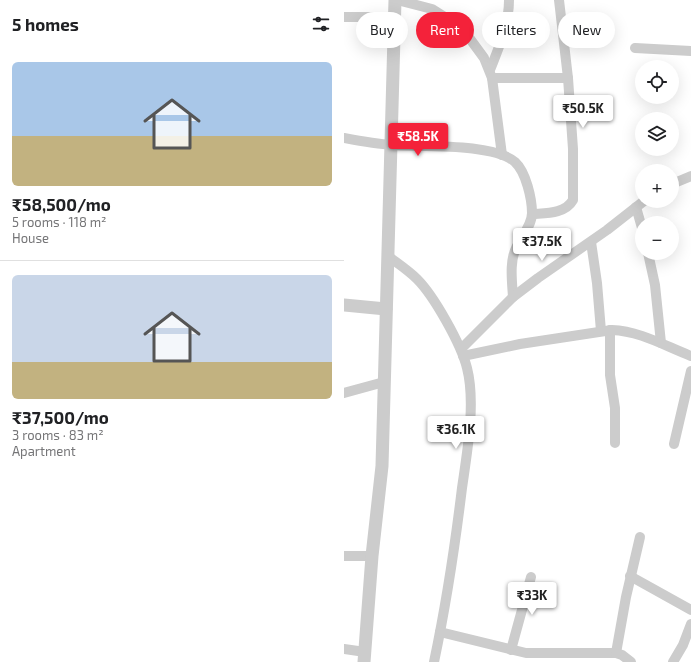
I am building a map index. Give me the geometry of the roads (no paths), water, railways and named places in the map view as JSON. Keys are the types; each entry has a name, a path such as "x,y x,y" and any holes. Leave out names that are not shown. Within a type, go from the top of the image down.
{"street":[{"path":"394,12 396,0 432,9 465,32 484,58 491,74 502,154"},
{"path":"491,74 505,30 509,11 509,0"},
{"path":"533,214 562,210 570,205 573,200 573,149 568,78 559,0"},
{"path":"344,17 356,17"},
{"path":"344,648 364,657 372,556 382,466 393,48"},
{"path":"635,48 691,51"},
{"path":"491,74 568,78"},
{"path":"344,138 391,145 481,150 502,154 515,162 522,171 526,182 533,214 525,233 516,246 513,259 513,297"},
{"path":"679,181 691,176"},
{"path":"462,353 513,297 635,208"},
{"path":"590,242 605,331 615,408 615,443"},
{"path":"388,256 417,278 438,308 462,353 470,386 469,433 459,513 434,662"},
{"path":"650,260 655,285 661,343"},
{"path":"344,305 386,309"},
{"path":"462,353 605,331 628,332 652,339 691,356"},
{"path":"674,444 691,371"},
{"path":"344,393 384,382"},
{"path":"616,653 630,576 640,537"},
{"path":"344,556 372,556"},
{"path":"630,576 691,610"},
{"path":"512,650 531,577"},
{"path":"674,662 683,645 691,624"},
{"path":"440,632 512,650 525,658 616,653 622,655 631,662"}]}
